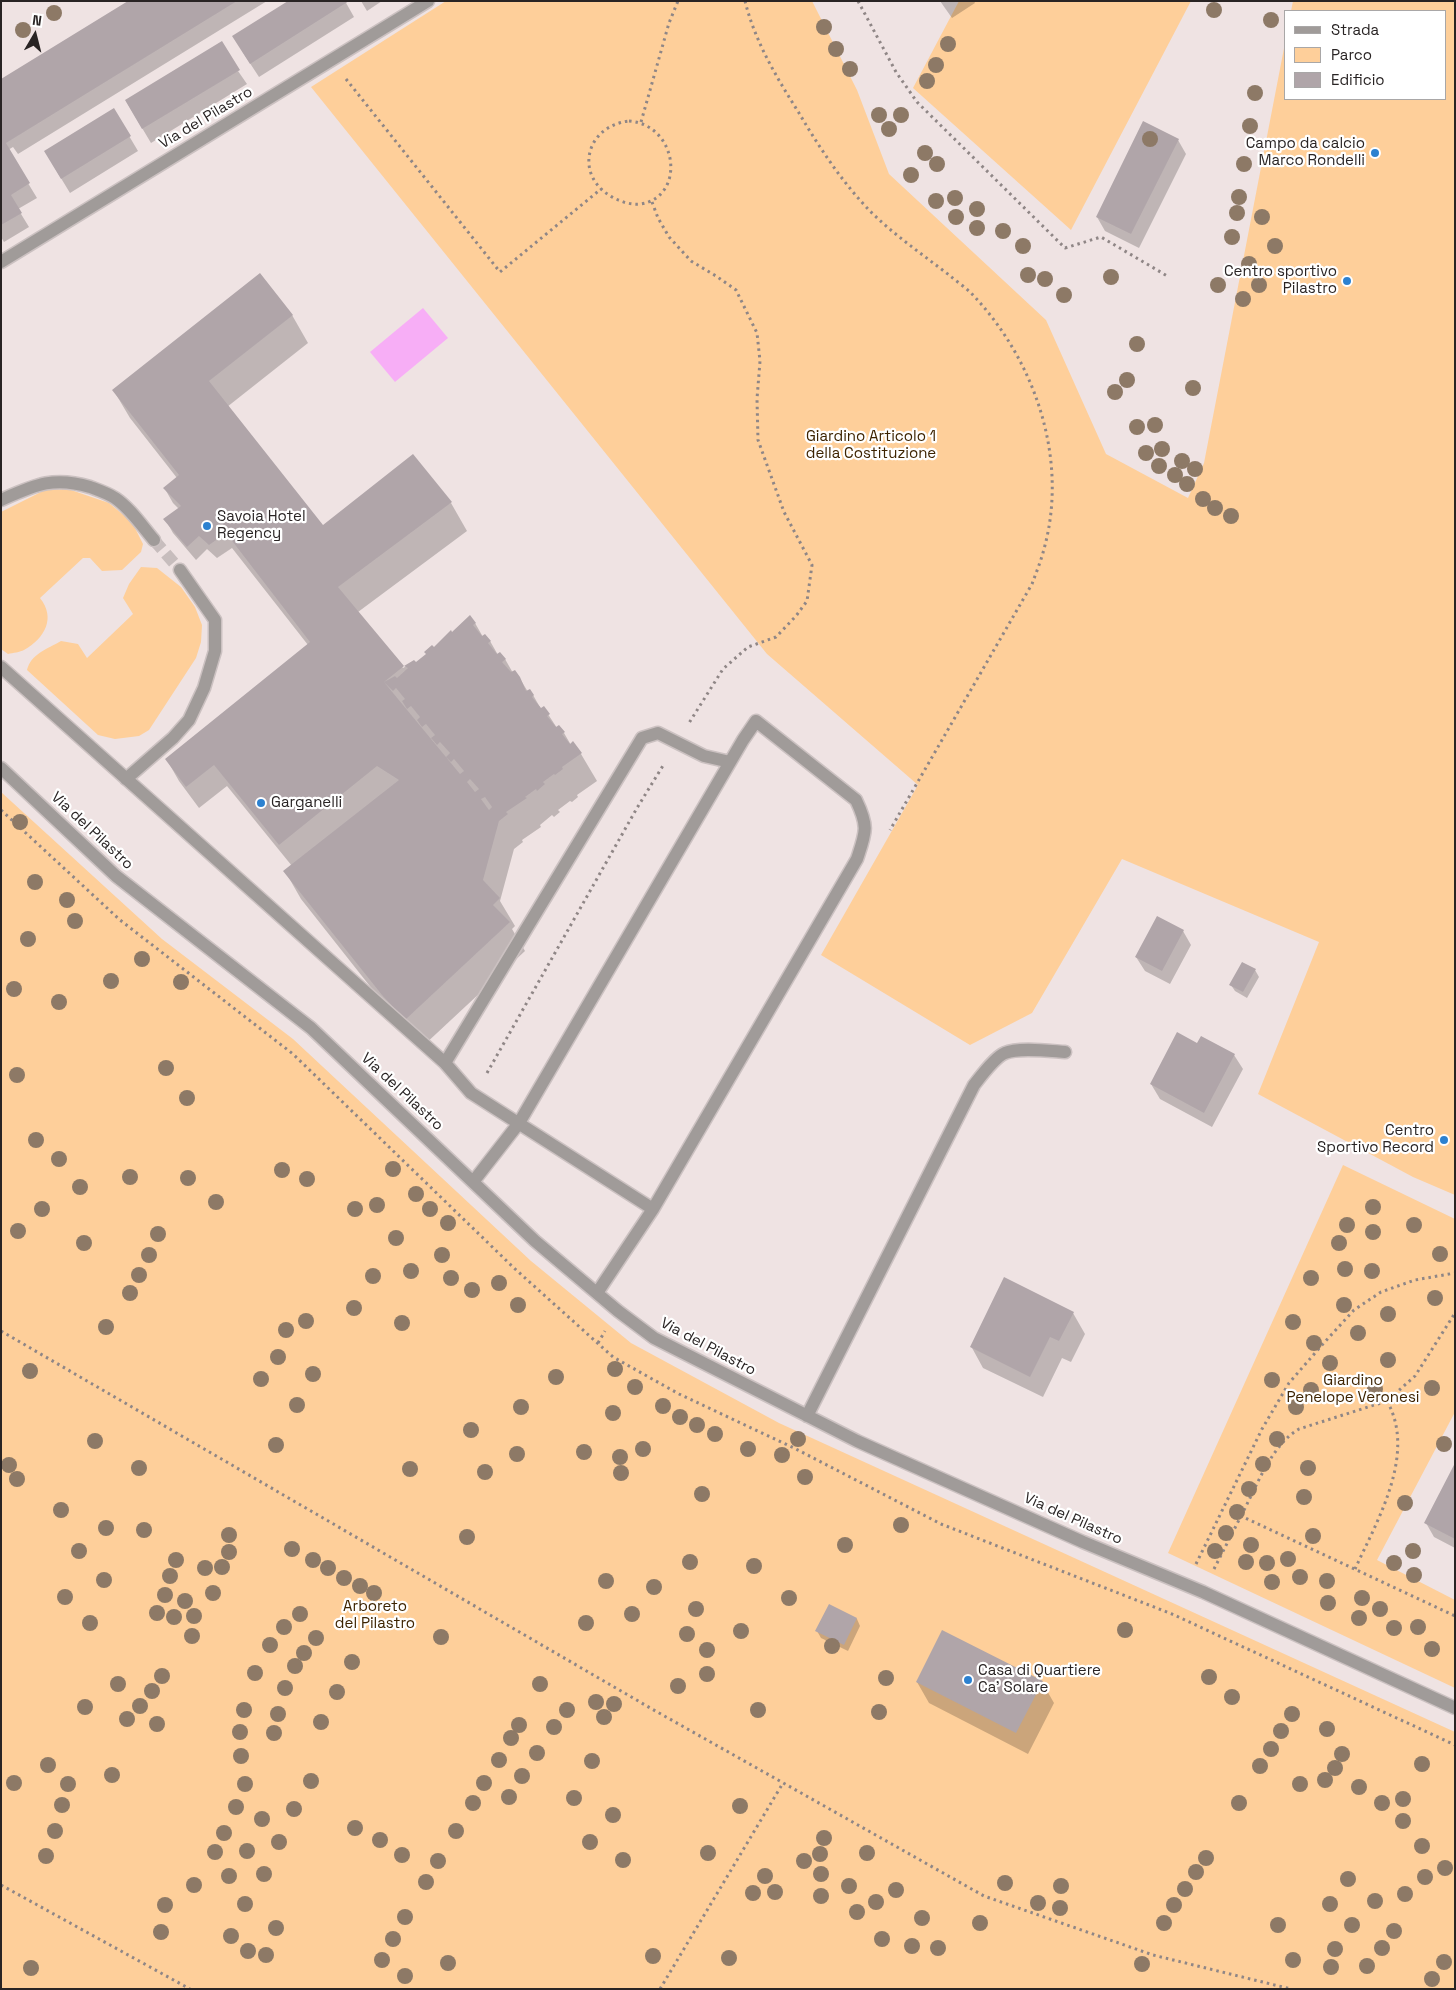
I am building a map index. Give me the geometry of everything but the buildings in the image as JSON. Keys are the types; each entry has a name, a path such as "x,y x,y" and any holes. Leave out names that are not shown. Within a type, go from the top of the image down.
{"street":[{"name":"Via del Pilastro","path":"1,262 428,1"},
{"path":"1,500 30,487 51,482 72,482 115,498 133,515 154,540"},
{"path":"126,779 173,738 189,720 204,688 215,651 215,620 180,570"},
{"path":"1,667 445,1063 471,1093 653,1209"},
{"path":"473,1182 518,1123 730,762 756,722 856,800 862,813 866,830 857,859 653,1209 597,1293"},
{"path":"445,1063 642,738 658,733 704,756 730,762"},
{"name":"Via del Pilastro","path":"1,768 116,876 311,1028 535,1241 618,1311 654,1338 866,1445 1083,1542 1203,1592 1455,1708"},
{"path":"807,1416 974,1084 1004,1053 1031,1050 1065,1052"}],"path":[{"path":"641,122 669,23 678,1"},
{"path":"744,1 761,47 782,86 842,179 870,211 971,293 1000,327 1022,363 1047,435 1052,464 1051,506 1045,548 1032,584 886,838"},
{"path":"858,1 896,72 917,102 1065,248 1101,237 1169,277"},
{"path":"331,61 500,272 601,189"},
{"path":"620,122 641,122 652,127 659,134 667,145 671,158 668,184 662,193 652,202 637,204 621,201 605,193 592,177 589,165 593,144 598,135 620,122"},
{"path":"485,1077 637,808 723,668 748,647 776,637 807,601 812,565 784,512 758,440 757,399 760,361 757,333 736,290 691,261 669,237 658,218 652,202"},
{"path":"1172,1614 1262,1429 1289,1383 1354,1310 1381,1292 1415,1280 1455,1273"},
{"path":"598,1343 618,1311"},
{"path":"1189,1622 1274,1452 1288,1436 1299,1430 1387,1401 1415,1376 1455,1313"},
{"path":"1,1331 635,1699 984,1896 1153,1956 1291,1989"},
{"path":"1355,1569 1386,1504 1394,1474 1397,1428 1392,1410 1387,1401"},
{"path":"1241,1516 1455,1616"},
{"path":"660,1989 783,1782"},
{"path":"1,1885 190,1989"}],"green space":[{"name":"Giardino Articolo 1 della Costituzione","path":"446,1 812,1 857,90 889,174 1046,320 1106,454 1188,498 1204,463 1284,48 1284,100 1446,100 1446,10 1291,10 1293,1 1455,1 1455,1195 1413,1177 1258,1094 1319,942 1122,859 1032,1013 970,1045 821,955 918,785 767,654 311,87"},
{"path":"959,1 1191,1 1071,230 913,88"},
{"path":"68,489 109,503 132,522 143,544 141,552 122,570 102,571 90,558 83,558 40,598 45,605 48,620 43,634 24,650 8,654 1,649 1,512 45,490"},
{"path":"141,567 157,568 181,587 195,607 202,625 201,642 196,658 149,730 139,736 115,739 98,735 27,670 29,664 36,656 61,641 78,644 87,658 133,614 123,598 129,584"},
{"name":"Arboreto del Pilastro","path":"1,792 162,939 293,1039 531,1261 631,1343 779,1423 1455,1732 1455,1989 1,1989"},
{"name":"Giardino Penelope Veronesi","path":"1343,1165 1455,1219 1455,1412 1377,1560 1455,1600 1455,1688 1168,1553"}],"shaded area":[{"path":"423,308 448,338 395,382 370,352"}],"tunnel":[{"path":"154,540 180,570"}],"place":[{"name":"Campo da calcio Marco Rondelli","path":"1375,153"},
{"name":"Centro sportivo Pilastro","path":"1347,281"},
{"name":"Savoia Hotel Regency","path":"207,526"},
{"name":"Garganelli","path":"261,803"},
{"name":"Centro Sportivo Record","path":"1444,1140"},
{"name":"Casa di Quartiere Ca' Solare","path":"968,1680"}]}
